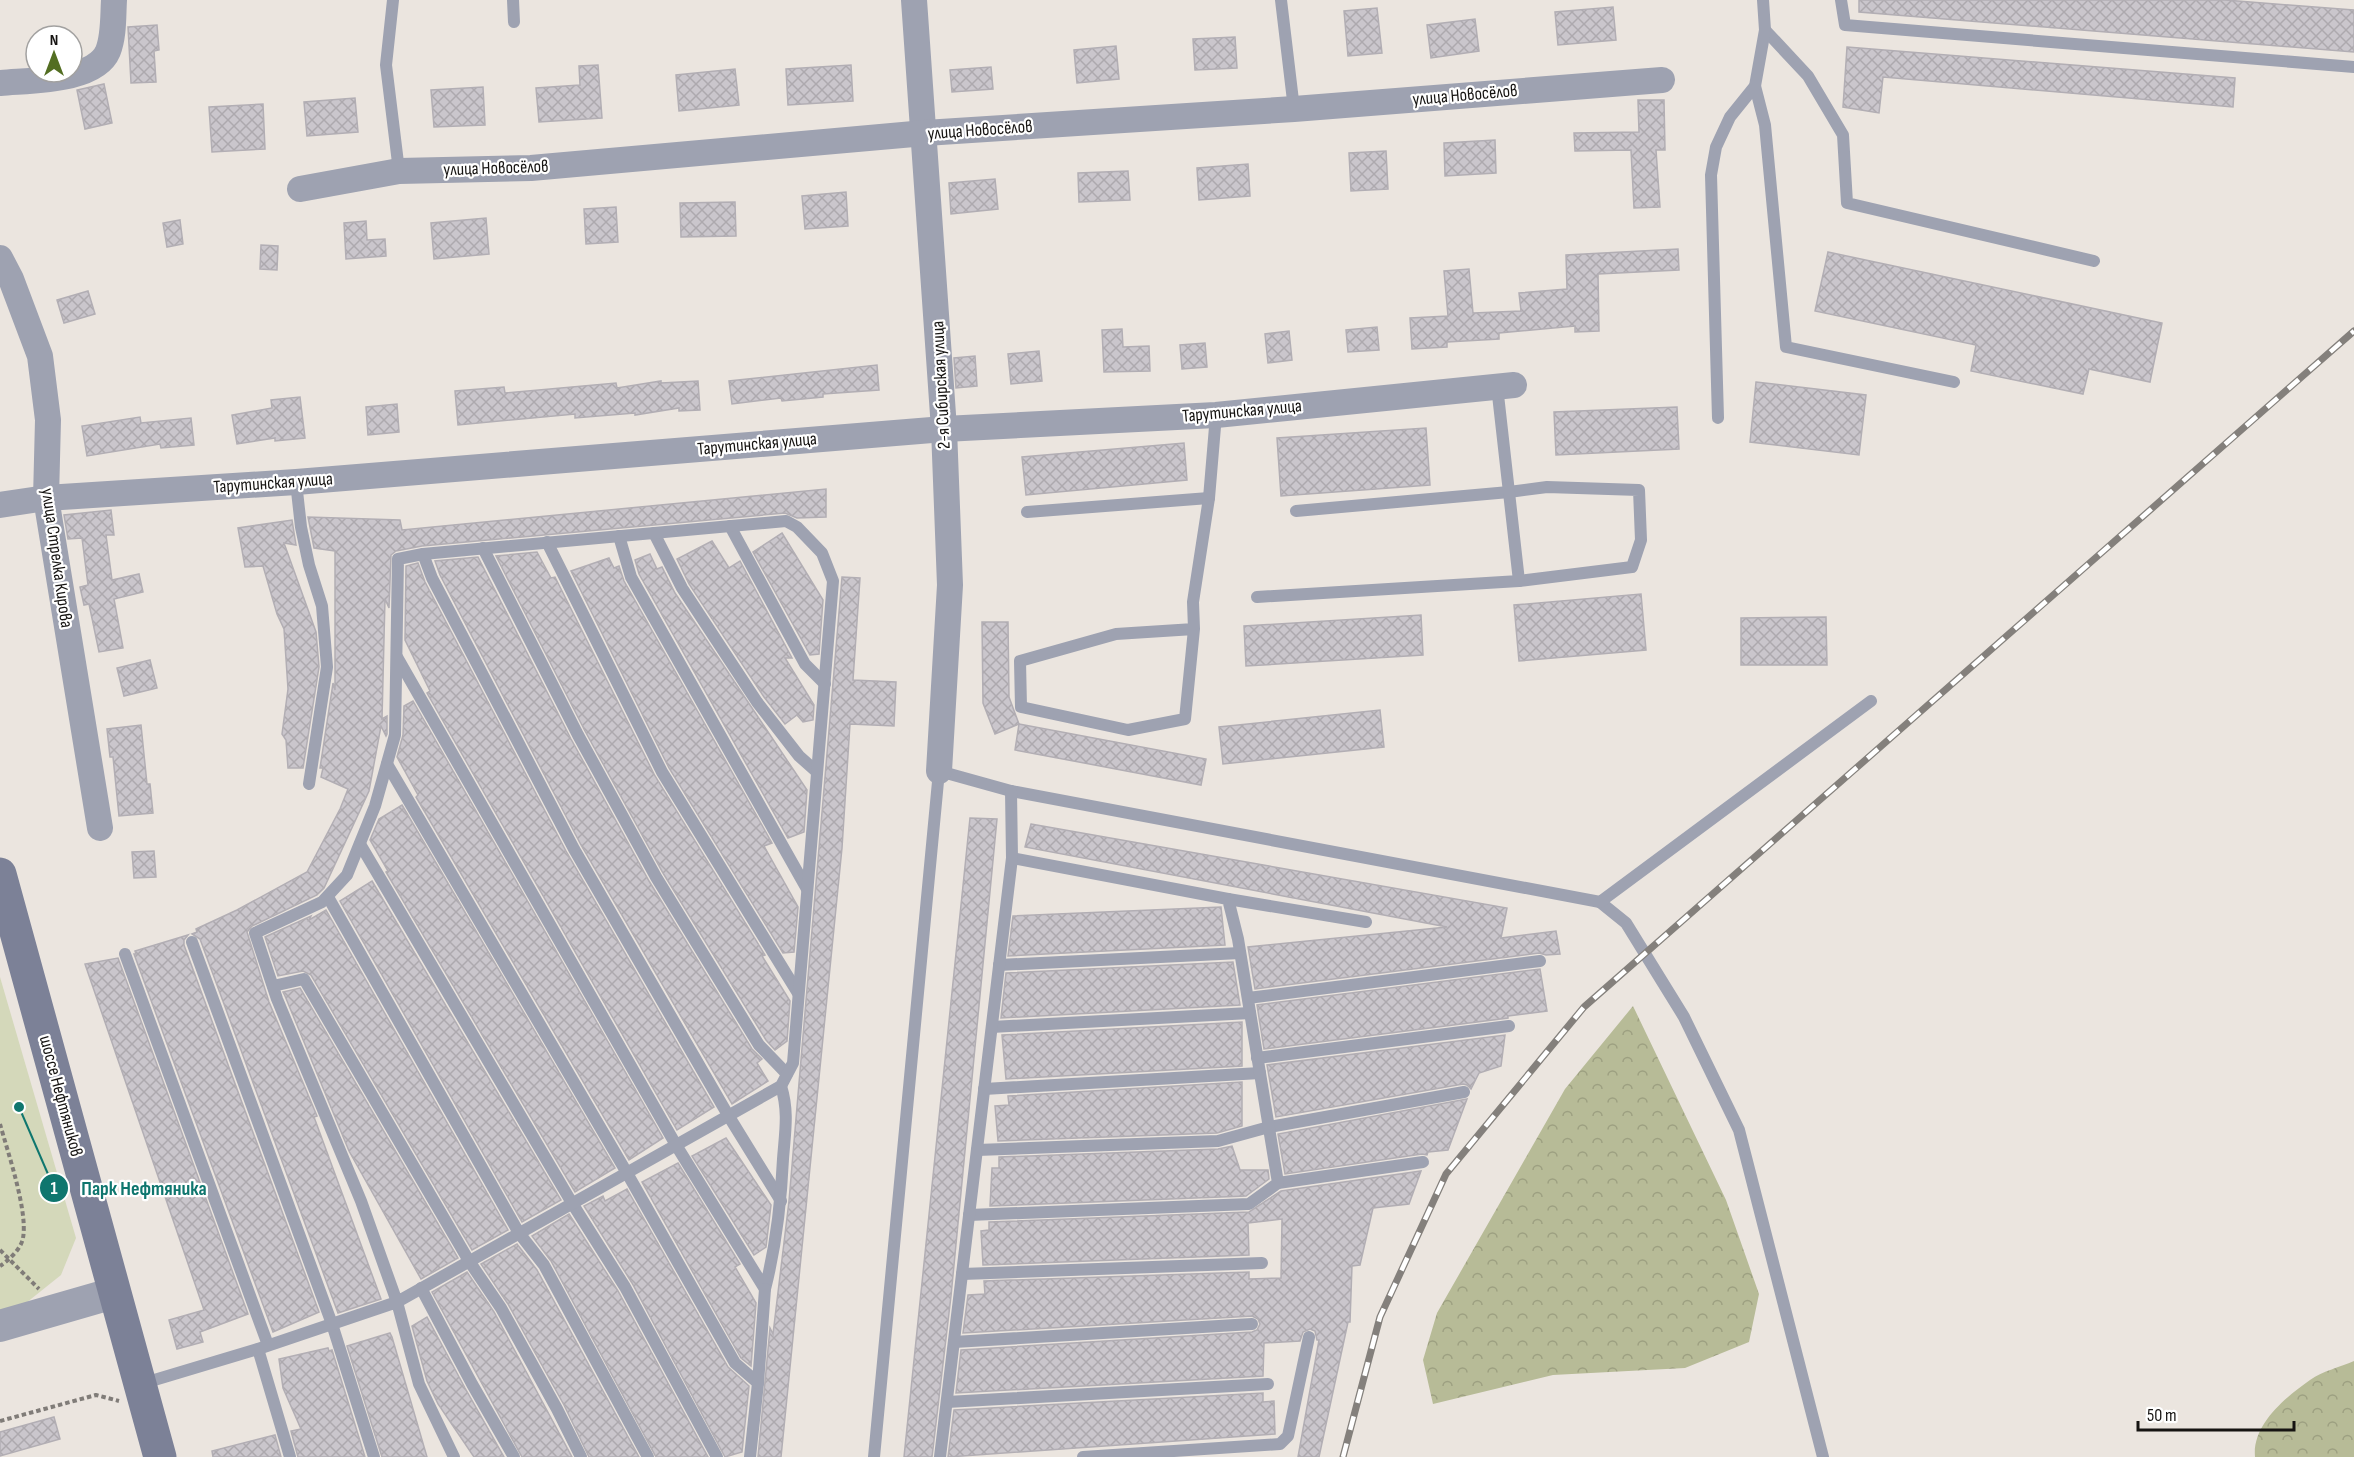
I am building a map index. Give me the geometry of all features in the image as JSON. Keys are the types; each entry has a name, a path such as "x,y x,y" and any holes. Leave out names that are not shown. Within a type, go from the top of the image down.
{"main road":[{"name":"шоссе Нефтяников","path":"0,874 160,1457"}],"street":[{"path":"0,83 71,76 88,70 102,61 109,49 114,0"},
{"name":"2-я Сибирская улица","path":"914,0 944,429 950,585 939,771"},
{"name":"улица Новосёлов","path":"300,189 399,171 531,168 925,133 1294,109 1662,80"},
{"name":"улица Стрелка Кирова","path":"0,258 11,279 40,356 48,420 46,498 100,828"},
{"name":"Тарутинская улица","path":"0,505 46,498 296,482 944,429 1216,415 1506,386"},
{"path":"0,1326 114,1293"}],"lane":[{"path":"393,0 386,65 399,171"},
{"path":"513,0 514,22"},
{"path":"1281,0 1294,109"},
{"path":"1763,0 1765,30 1755,86 1765,125 1786,347 1954,382"},
{"path":"1841,0 1845,26 2354,67"},
{"path":"1765,30 1808,76 1843,135 1847,202 2094,261"},
{"path":"1718,418 1711,175 1716,147 1730,117 1755,86"},
{"path":"1506,386 1509,492 1518,581"},
{"path":"1194,629 1116,634 1020,661 1022,707 1128,730 1185,719 1194,629 1193,602 1209,498 1216,415"},
{"path":"296,482 301,527 309,565 322,606 327,667 309,784"},
{"path":"1257,597 1518,581 1632,567 1641,540 1640,490 1547,487 1296,511"},
{"path":"1027,512 1209,498"},
{"path":"143,1396 263,1347 397,1302 781,1086 792,1063 833,580 822,553 797,526 786,521 401,557 397,562 395,735 375,806 347,876 328,897 322,902 255,933 273,986 361,1201 397,1302 419,1384 454,1457"},
{"path":"730,526 805,663 825,684"},
{"path":"654,533 682,588 757,702 799,756 817,772"},
{"path":"619,536 631,577 807,889"},
{"path":"547,542 662,772 798,993"},
{"path":"483,548 578,735 656,877 759,1045 787,1074"},
{"path":"423,554 432,578 574,849 728,1115 781,1201"},
{"path":"396,656 676,1144 765,1289"},
{"path":"1600,902 1870,701"},
{"path":"387,765 627,1173 735,1363 758,1383"},
{"path":"874,1457 939,771 1011,791 1600,902 1626,923 1679,1008 1739,1130 1823,1457"},
{"path":"940,1457 1012,858 1011,791"},
{"path":"360,844 572,1203 625,1287 717,1457"},
{"path":"1012,858 1228,899 1366,922"},
{"path":"328,897 519,1233 544,1264 648,1457"},
{"path":"1228,899 1248,998 1278,1183"},
{"path":"192,942 332,1324 374,1457"},
{"path":"999,965 1240,953"},
{"path":"125,954 263,1347 290,1457"},
{"path":"1248,998 1540,961"},
{"path":"273,986 304,979 469,1261 501,1308 581,1457"},
{"path":"992,1027 1250,1013"},
{"path":"1257,1058 1509,1026"},
{"path":"984,1089 1260,1073"},
{"path":"750,1457 765,1289 774,1254 781,1201 787,1105 781,1086"},
{"path":"977,1150 1218,1142 1269,1127 1464,1092"},
{"path":"969,1215 1249,1204 1278,1183 1423,1162"},
{"path":"962,1274 1262,1263"},
{"path":"421,1288 514,1457"},
{"path":"954,1342 1252,1324"},
{"path":"1083,1457 1280,1444 1288,1436 1309,1337"},
{"path":"947,1402 1268,1384"}],"path":[{"path":"0,1125 23,1215 23,1240 10,1259 0,1266"},
{"path":"0,1250 43,1294"},
{"path":"0,1420 96,1395 143,1396"}],"green space":[{"path":"0,977 76,1238 61,1275 26,1303 0,1310"},
{"path":"1633,1006 1726,1200 1759,1294 1749,1342 1685,1368 1553,1375 1433,1404 1423,1360 1437,1313 1565,1089"},
{"path":"2354,1361 2354,1457 2255,1457 2259,1433 2272,1412 2281,1403 2315,1377"}],"building":[{"path":"1859,0 2225,0 2354,10 2354,52 1859,12"},
{"path":"1613,7 1616,40 1558,45 1555,12"},
{"path":"1377,8 1382,53 1348,56 1344,11"},
{"path":"1475,19 1479,51 1431,58 1427,25"},
{"path":"157,25 159,50 154,51 156,82 131,83 128,27"},
{"path":"1235,37 1237,68 1195,70 1193,39"},
{"path":"1116,46 1119,79 1077,83 1074,50"},
{"path":"1847,47 2235,78 2233,107 1883,77 1879,113 1843,107"},
{"path":"598,65 602,118 539,122 536,88 580,85 579,66"},
{"path":"851,65 853,101 788,105 786,69"},
{"path":"991,67 993,89 952,92 950,70"},
{"path":"735,69 739,105 679,111 676,75"},
{"path":"104,84 112,123 85,129 77,90"},
{"path":"483,87 485,125 434,127 431,90"},
{"path":"355,98 358,132 307,136 304,102"},
{"path":"1638,100 1664,100 1665,150 1656,150 1660,207 1634,208 1631,150 1575,151 1574,133 1639,132"},
{"path":"263,104 265,149 212,152 209,107"},
{"path":"1495,140 1496,173 1445,176 1444,143"},
{"path":"1386,151 1388,189 1351,191 1349,153"},
{"path":"1248,164 1250,196 1199,200 1197,168"},
{"path":"1128,171 1130,200 1079,202 1078,173"},
{"path":"995,179 998,209 951,214 949,183"},
{"path":"846,192 848,226 805,229 802,196"},
{"path":"735,202 736,236 681,237 680,203"},
{"path":"616,207 618,242 586,244 584,209"},
{"path":"486,218 489,254 434,259 431,223"},
{"path":"180,220 183,244 167,247 163,223"},
{"path":"366,221 367,240 385,239 386,256 346,259 344,223"},
{"path":"261,245 278,246 277,270 260,269"},
{"path":"1678,249 1679,270 1598,274 1599,331 1575,332 1575,326 1499,333 1499,339 1447,342 1447,347 1412,349 1410,318 1448,316 1444,271 1469,269 1473,313 1521,311 1519,293 1567,289 1566,255"},
{"path":"1828,252 2162,323 2150,382 2089,369 2083,394 1971,371 1976,345 1815,311"},
{"path":"88,291 95,314 64,323 57,300"},
{"path":"1377,327 1379,350 1348,352 1346,330"},
{"path":"1122,329 1123,347 1149,346 1150,371 1104,372 1102,330"},
{"path":"1289,331 1292,360 1268,363 1265,334"},
{"path":"1205,343 1207,367 1182,369 1180,345"},
{"path":"1039,351 1042,381 1011,384 1008,354"},
{"path":"975,356 977,386 956,388 954,358"},
{"path":"877,365 879,390 732,404 729,381"},
{"path":"661,381 661,383 698,381 700,410 679,411 679,408 635,415 635,413 575,418 575,414 458,425 455,391 504,387 505,393 616,383 617,388"},
{"path":"1756,382 1866,395 1859,455 1750,442"},
{"path":"300,397 305,438 275,441 275,438 237,444 232,415 272,408 271,400"},
{"path":"397,404 399,432 368,435 366,407"},
{"path":"1677,407 1679,449 1556,455 1554,412"},
{"path":"140,417 141,423 191,418 194,445 161,448 160,444 87,456 82,426"},
{"path":"1426,428 1430,485 1281,496 1277,438"},
{"path":"1184,443 1187,480 1026,495 1022,457"},
{"path":"826,489 826,517 797,518 785,513 422,546 396,551 391,555 389,608 385,599 382,719 387,716 387,734 386,736 381,726 369,791 324,888 317,895 252,926 247,932 269,1002 317,1116 314,1117 381,1299 338,1313 200,939 192,934 197,932 196,929 237,910 307,872 348,789 321,777 323,768 320,768 333,683 335,690 335,551 314,548 308,517 400,520 402,530"},
{"path":"111,510 114,535 106,535 112,580 139,574 143,592 114,599 123,648 99,652 89,604 84,605 80,587 88,585 82,538 68,539 64,515"},
{"path":"292,520 296,545 284,543 316,632 319,667 303,768 288,768 286,740 282,734 288,689 284,629 277,614 263,566 245,567 238,528"},
{"path":"782,533 823,600 819,654 810,655 753,552"},
{"path":"712,541 729,568 740,561 792,658 785,658 814,705 813,720 803,722 797,715 785,724 764,697 689,584 677,559"},
{"path":"537,552 551,578 555,577 655,776 765,955 762,956 790,1001 787,1041 775,1050 766,1040 663,873 585,731 496,556"},
{"path":"650,554 657,569 662,567 675,593 807,790 804,832 788,838 639,574 635,560"},
{"path":"478,557 571,739 649,881 752,1049 762,1059 757,1063 768,1081 732,1104 581,845 440,575 435,561"},
{"path":"609,558 614,568 619,566 624,581 772,843 764,846 798,907 794,952 783,953 669,768 571,571"},
{"path":"418,563 425,582 567,853 714,1107 677,1130 427,693 430,691 405,640 406,566"},
{"path":"842,577 860,578 853,680 896,682 894,726 850,724 842,848 781,1457 758,1457 770,1328 773,1334 789,1201"},
{"path":"1641,594 1646,650 1519,661 1514,605"},
{"path":"1421,615 1423,655 1246,666 1244,626"},
{"path":"1826,617 1827,665 1741,665 1741,618"},
{"path":"982,622 1008,622 1009,697 1019,724 995,734 983,703"},
{"path":"150,660 157,688 124,696 117,668"},
{"path":"413,701 663,1138 629,1160 416,797 418,795 397,757 403,735 404,706"},
{"path":"1380,710 1384,747 1223,764 1219,727"},
{"path":"1019,724 1206,759 1201,785 1015,750"},
{"path":"141,725 147,784 150,784 153,813 119,816 113,757 110,757 107,729"},
{"path":"402,805 615,1168 575,1192 386,872 388,871 370,840 379,819"},
{"path":"970,818 997,819 951,1296 932,1457 904,1457"},
{"path":"1031,824 1507,908 1501,938 1556,931 1560,954 1539,953 1255,989 1248,947 1447,927 1025,847"},
{"path":"154,851 156,877 134,878 132,852"},
{"path":"372,881 561,1200 522,1222 340,901"},
{"path":"1221,907 1225,945 1008,956 1013,916"},
{"path":"326,910 508,1230 472,1250 311,975 303,971 278,976 265,937 311,916 309,920"},
{"path":"188,935 184,940 184,945 319,1312 273,1332 134,954 136,954 135,951"},
{"path":"118,958 248,1314 200,1332 203,1342 177,1349 169,1320 204,1310 85,964"},
{"path":"1233,962 1240,1005 1001,1018 1006,973"},
{"path":"1540,969 1547,1011 1264,1049 1257,1005"},
{"path":"300,988 458,1258 421,1279 349,1151 283,992"},
{"path":"1242,1022 1242,1066 1006,1079 1002,1035"},
{"path":"1505,1035 1501,1066 1479,1073 1471,1089 1463,1084 1276,1117 1267,1065"},
{"path":"1242,1082 1242,1126 1217,1133 998,1141 995,1106 1009,1105 1008,1096"},
{"path":"1467,1099 1448,1150 1428,1152 1427,1155 1285,1174 1278,1134"},
{"path":"726,1138 771,1205 766,1247 754,1255 692,1156"},
{"path":"1232,1146 1240,1170 1268,1170 1269,1179 1246,1196 990,1206 992,1168 999,1168 999,1157 1218,1149"},
{"path":"678,1163 740,1264 735,1267 756,1303 751,1366 741,1358 642,1182"},
{"path":"1421,1171 1409,1204 1373,1208 1360,1265 1352,1266 1350,1322 1348,1322 1319,1457 1298,1457 1319,1340 1317,1340 1315,1331 1310,1329 1303,1332 1300,1341 1264,1343 1263,1376 956,1393 961,1350 1252,1332 1257,1330 1260,1324 1258,1319 1252,1316 963,1333 968,1295 985,1294 984,1281 1249,1272 1249,1279 1281,1278 1282,1219 1248,1223 1249,1255 983,1265 981,1231 989,1230 989,1222 1249,1212 1281,1191"},
{"path":"627,1189 728,1367 749,1386 742,1452 725,1457 632,1283 584,1206 603,1196 605,1201"},
{"path":"569,1214 618,1291 708,1457 656,1457 551,1261 532,1236"},
{"path":"517,1244 537,1270 639,1457 589,1457 564,1405 508,1304 481,1264"},
{"path":"467,1272 494,1312 572,1457 522,1457 432,1292"},
{"path":"427,1317 504,1457 474,1457 438,1404 427,1381 412,1326"},
{"path":"390,1333 427,1457 382,1457 347,1346"},
{"path":"328,1348 329,1351 332,1350 365,1457 298,1457 291,1431 301,1429 283,1388 279,1359"},
{"path":"1263,1393 1263,1402 1274,1401 1275,1434 948,1457 954,1410"},
{"path":"54,1417 60,1439 0,1456 0,1432"},
{"path":"275,1435 281,1457 213,1457 212,1451"}],"railway":[{"path":"1343,1457 1380,1317 1446,1174 1584,1007 2354,331"}],"place":[{"name":"Парк Нефтяника","path":"19,1107"}]}
